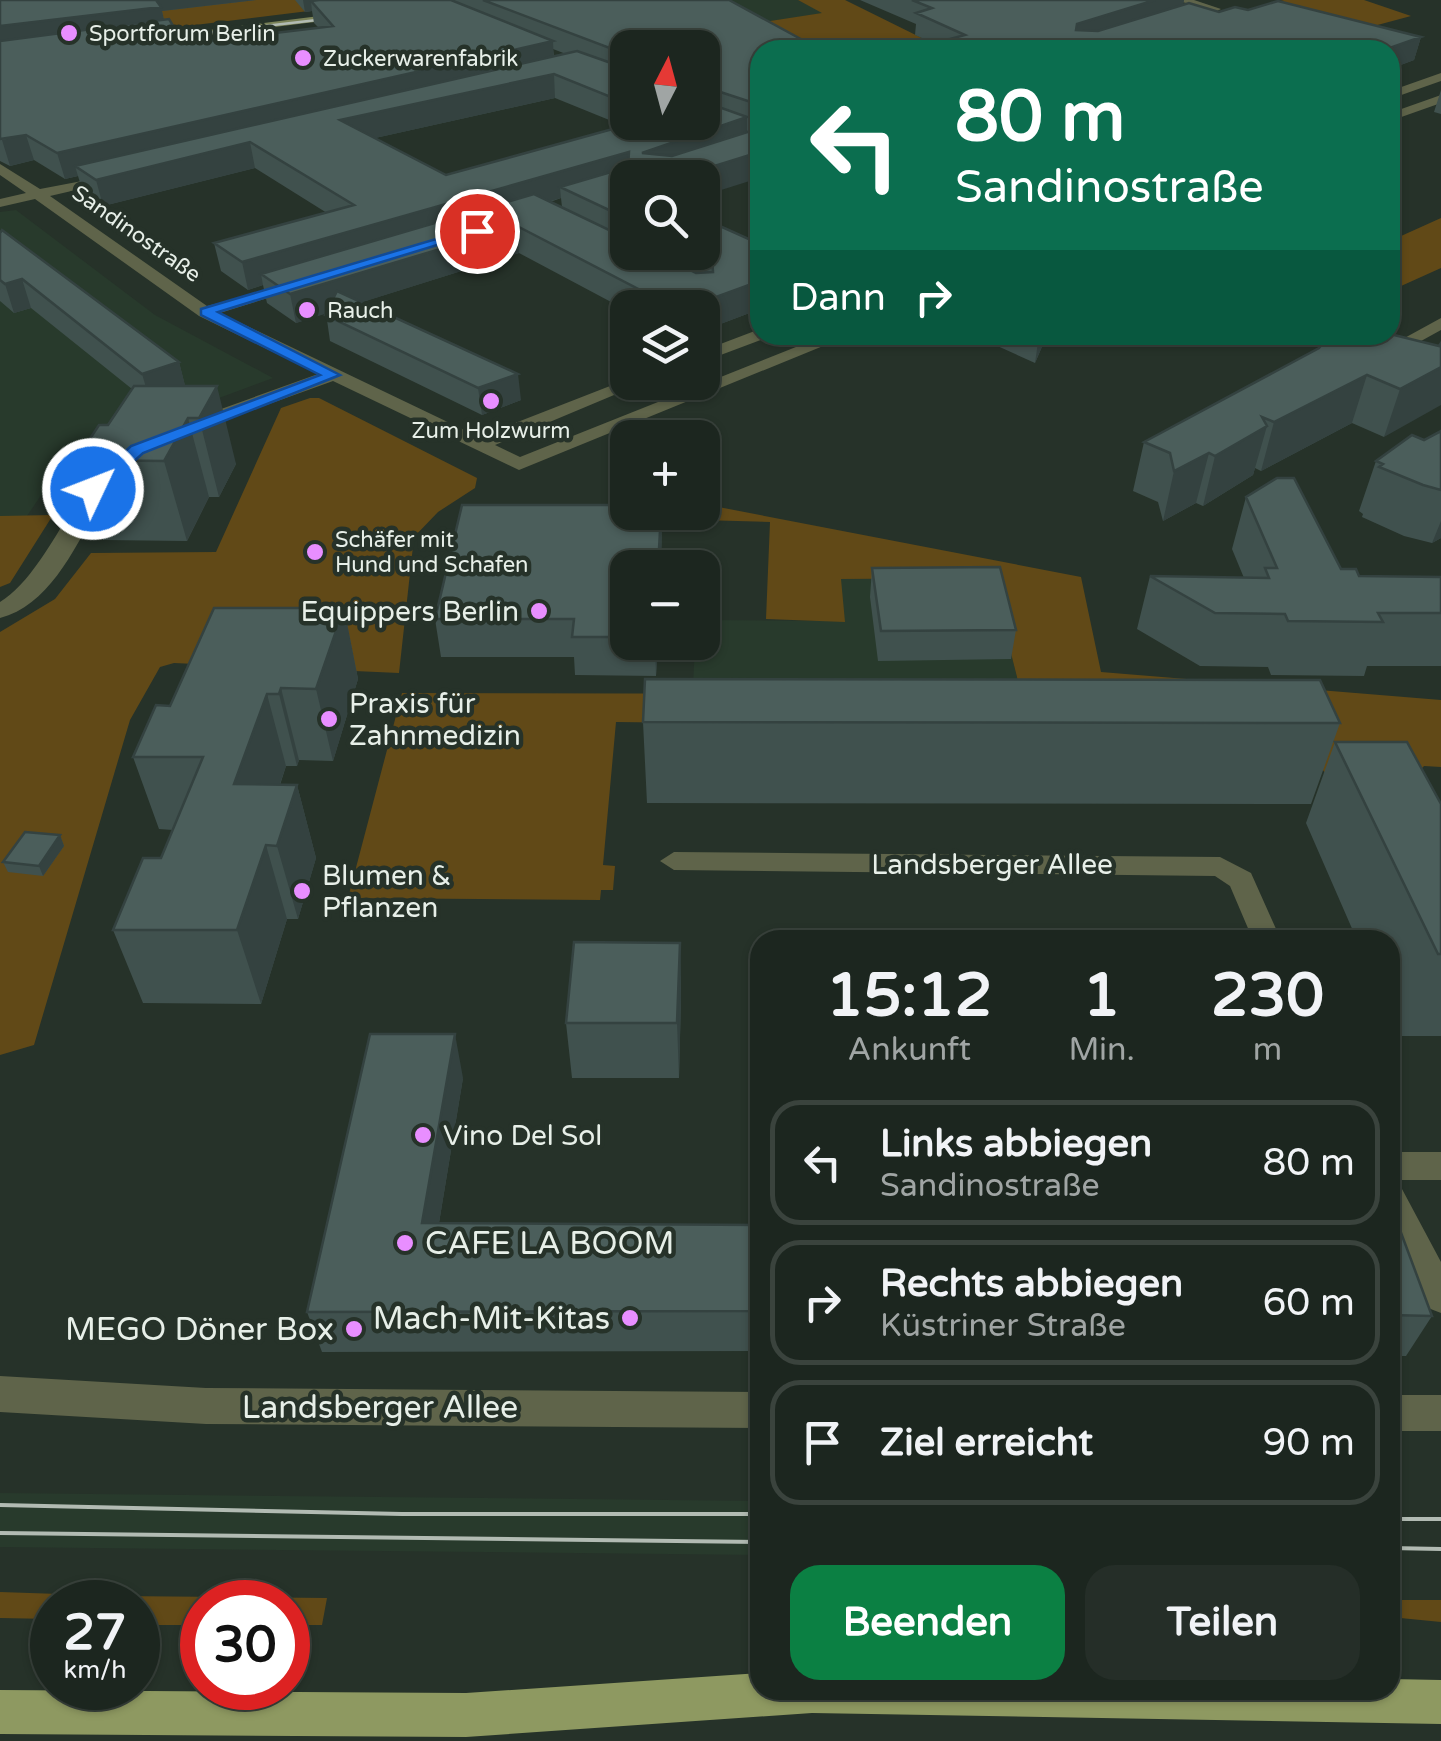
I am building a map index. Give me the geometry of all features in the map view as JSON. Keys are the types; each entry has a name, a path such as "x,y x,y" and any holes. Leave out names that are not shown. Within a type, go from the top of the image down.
{"main road":[{"path":"125,42 370,12"},
{"path":"0,1712 466,1715 750,1695"},
{"path":"1327,1700 1441,1702"}],"street":[{"path":"1181,0 1214,9 1190,16"},
{"path":"1400,91 1441,77"},
{"path":"1400,114 1441,99"},
{"name":"Sandinostraße","path":"0,168 206,312 519,464 816,345"},
{"path":"0,204 127,174"},
{"path":"206,312 316,279"},
{"path":"1378,358 1441,323"},
{"path":"720,349 750,338"},
{"path":"1328,345 1408,366"},
{"path":"172,434 332,375"},
{"path":"480,444 610,392"},
{"path":"0,611 36,586 93,489 124,459"},
{"name":"Landsberger Allee","path":"674,860 1220,866 1241,880 1263,930"},
{"path":"1400,1166 1441,1166"},
{"path":"1400,1218 1441,1297"},
{"name":"Landsberger Allee","path":"0,1394 206,1406 750,1410"},
{"path":"1400,1413 1441,1413"}],"shaded area":[{"name":"Sportforum Berlin","path":"0,0 398,0 0,49"},
{"path":"701,0 798,0 824,13 745,25"},
{"path":"798,0 845,0 926,40 772,40 745,25 822,13"},
{"path":"1284,0 1364,0 1411,16 1370,27 1233,13"},
{"path":"16,210 155,315 273,378 69,454 27,516 0,516 0,212"},
{"path":"1441,218 1441,268 1400,286 1400,236"},
{"path":"319,398 477,478 475,488 438,512 414,537 399,673 174,663 160,667 130,720 34,1045 0,1055 0,632 55,599 91,553 216,552 281,408"},
{"path":"720,507 1081,577 1101,672 1441,700 1441,767 1424,766 1386,807 1330,779 1298,739 1106,728 616,722 603,865 615,866 613,890 601,890 600,900 348,898 402,693 888,694 1020,689 992,578 841,579 845,622 766,619 770,522 720,521"},
{"path":"53,515 10,583 0,587 0,516"},
{"path":"992,578 1020,689 693,687 694,660 720,660 720,620 843,621 840,579"},
{"path":"0,1493 750,1501 750,1555 0,1547"},
{"path":"0,1592 30,1593 30,1619 0,1618"},
{"path":"160,1596 180,1597 180,1625 160,1625"},
{"path":"310,1598 327,1598 322,1625 310,1625"},
{"path":"1400,1600 1441,1600 1441,1622 1400,1618"}],"building":[{"path":"0,0 156,0 161,7 0,26"},
{"path":"451,0 553,41 57,153 26,135 0,139 0,41 169,19 184,44 333,26 311,1"},
{"path":"483,0 729,0 803,40 750,40 750,102 720,92 720,30 610,30 610,48"},
{"path":"912,0 1155,0 1077,24 1076,30 1098,31 1189,3 1219,12 1235,7 1248,10 1278,1 1421,37 1400,44 1400,40 946,40 965,35 916,13 932,8"},
{"path":"577,51 610,63 610,97 554,74 340,120 446,175 610,130 610,140 680,140 642,153 672,156 750,131 750,155 720,164 720,160 628,160 629,152 242,262 214,243 354,205 250,142 96,180 75,166"},
{"path":"720,107 747,117 720,126"},
{"path":"610,172 610,211 560,187"},
{"path":"534,194 610,230 610,270 713,272 720,270 720,226 750,240 750,285 720,296 720,290 640,290 517,226 290,294 261,274"},
{"path":"2,230 179,362 142,374 22,279 5,284 0,280"},
{"path":"337,291 518,374 478,388 325,315"},
{"path":"1400,336 1439,346 1441,343 1441,367 1400,389 1367,375 1274,422 1262,417 1267,426 1215,456 1209,453 1174,471 1170,453 1144,442 1319,348 1400,345"},
{"path":"134,386 217,386 199,418 188,418 164,461 76,460 99,425 108,425"},
{"path":"1441,431 1441,490 1379,467 1383,464 1376,461 1412,435 1424,440"},
{"path":"1277,478 1294,478 1341,569 1356,569 1359,576 1441,577 1441,613 1378,613 1383,622 1288,621 1285,614 1215,613 1150,576 1269,578 1265,568 1277,568 1246,497"},
{"path":"462,505 610,505 610,530 660,530 659,550 610,550 610,637 572,637 574,619 435,619"},
{"path":"1000,567 1016,630 881,631 872,568"},
{"path":"214,608 344,608 316,689 281,688 279,694 267,694 234,784 297,785 277,846 266,845 237,930 113,930 143,858 161,858 203,757 133,757 156,705 170,706"},
{"path":"645,679 1320,680 1340,723 643,722"},
{"path":"1335,742 1407,742 1441,804 1441,954 1438,954"},
{"path":"25,832 60,835 39,866 3,862"},
{"path":"574,942 680,943 677,1023 566,1023"},
{"path":"370,1034 455,1034 422,1223 750,1225 750,1311 307,1312"},
{"path":"1400,1230 1432,1316 1400,1315"}],"tram line":[{"path":"154,39 343,17"},
{"path":"0,1505 402,1514 750,1514"},
{"path":"1400,1519 1441,1519"},
{"path":"0,1533 750,1542"},
{"path":"1400,1548 1441,1549"}],"place":[{"name":"Sportforum Berlin","path":"69,33"},
{"name":"Zuckerwarenfabrik","path":"303,58"},
{"name":"Rauch","path":"307,310"},
{"name":"Zum Holzwurm","path":"491,401"},
{"name":"Schäfer mit Hund und Schafen","path":"315,552"},
{"name":"Equippers Berlin","path":"539,611"},
{"name":"Praxis für Zahnmedizin","path":"329,719"},
{"name":"Blumen & Pflanzen","path":"302,891"},
{"name":"Vino Del Sol","path":"423,1135"},
{"name":"CAFE LA BOOM","path":"405,1243"},
{"name":"Mach-Mit-Kitas","path":"630,1318"},
{"name":"MEGO Döner Box","path":"354,1329"}],"route":[{"path":"93,489 111,468 137,450 332,375 206,312 477,231"}]}
